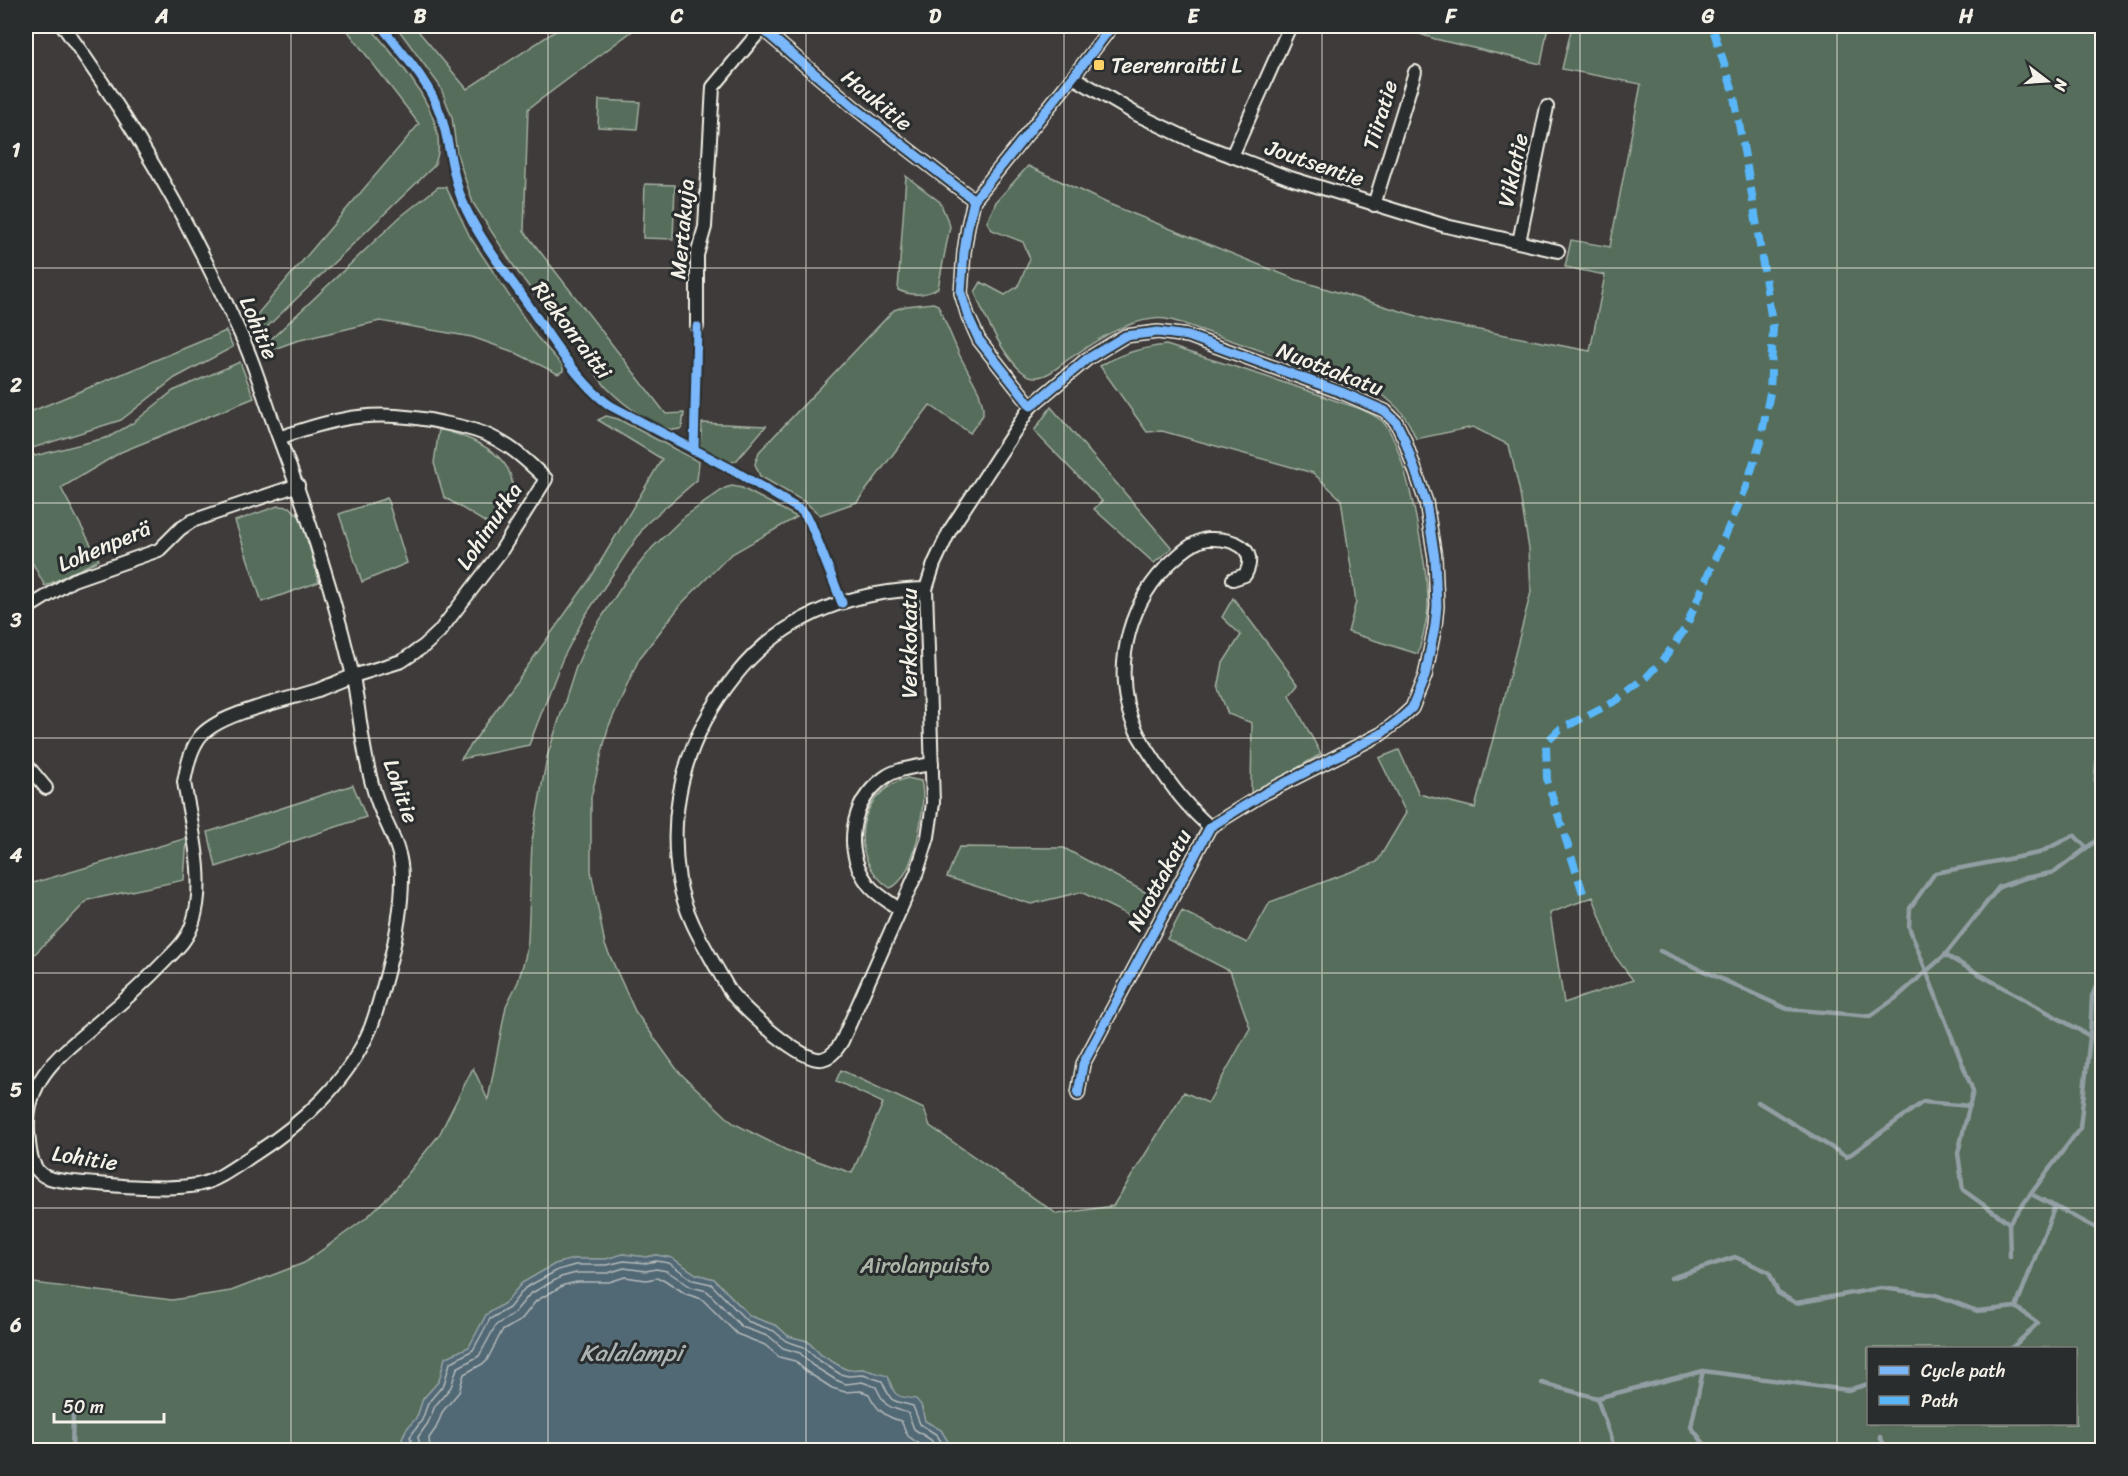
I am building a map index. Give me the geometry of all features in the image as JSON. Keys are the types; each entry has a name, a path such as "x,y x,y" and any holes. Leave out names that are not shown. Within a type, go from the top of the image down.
{"street":[{"name":"Lohitie","path":"63,26 116,102 178,206 246,346 298,485 327,576 353,676 365,750 378,802 397,842 402,877 400,912 393,954 370,1028 358,1053 303,1119 279,1138 204,1183 163,1188 52,1179 43,1175 36,1169 32,1160 27,1112 42,1075 54,1060 142,985 184,941 192,926 198,908 199,886 184,782 192,750 200,737 211,726 226,719 318,690 353,676"},
{"name":"Haukitie","path":"762,26 855,108 974,200"},
{"name":"Mertakuja","path":"696,327 697,255 705,227 713,87 762,26"},
{"path":"1031,406 972,328 964,305 962,293 964,252 974,200 1112,26"},
{"path":"1232,156 1290,26"},
{"name":"Tiiratie","path":"1374,205 1415,72"},
{"name":"Joutsentie","path":"1073,77 1136,114 1195,142 1287,177 1446,226 1558,251"},
{"name":"Viklatie","path":"1519,242 1548,107"},
{"name":"Nuottakatu","path":"1031,406 1087,359 1125,336 1158,332 1188,336 1369,403 1385,411 1396,422 1404,438 1426,502 1436,580 1435,626 1425,676 1412,708 1381,734 1265,794 1210,827 1199,843 1083,1064 1078,1094"},
{"name":"Verkkokatu","path":"926,589 894,590 857,598 817,611 780,634 744,665 717,699 698,731 685,766 678,801 675,840 679,881 694,929 732,994 777,1035 801,1054 812,1058 823,1059 834,1053 842,1041 917,872 928,837 933,803 926,589 934,564 950,530 1031,406"},
{"name":"Lohimutka","path":"279,438 334,420 355,416 397,414 485,434 519,454 546,479 501,551 439,632 402,662 353,676"},
{"name":"Lohenperä","path":"26,609 73,580 159,550 180,529 192,521 298,485"},
{"path":"1210,827 1194,813 1163,774 1137,733 1126,702 1123,679 1124,653 1131,623 1148,588 1171,561 1188,549 1204,539 1218,538 1243,547 1250,556 1251,565 1245,575 1233,579"},
{"path":"26,764 46,788"},
{"path":"900,910 868,885 857,865 851,840 856,815 867,794 884,777 899,770 932,764"}],"green space":[{"path":"344,26 369,26 420,91 430,110 436,130 438,148 434,166 265,329 253,335 248,325 419,124"},
{"path":"396,26 414,26 467,89 563,26 639,26 528,109 524,231 666,414 684,413 682,428 674,430 653,423 606,387 517,271 473,203 457,154 452,117 440,86"},
{"path":"1396,26 1548,26 1541,64 1435,39"},
{"name":"Airolanpuisto","path":"1572,26 2102,26 2102,734 2100,808 2102,811 2102,1450 953,1450 941,1430 925,1421 921,1405 899,1397 863,1369 843,1368 821,1355 807,1341 788,1336 777,1326 750,1316 714,1279 696,1274 672,1258 623,1254 606,1259 574,1259 555,1264 522,1283 505,1303 486,1315 469,1347 445,1358 439,1381 423,1399 417,1417 402,1438 409,1450 26,1450 26,1282 172,1300 231,1291 304,1263 366,1218 394,1191 439,1135 473,1068 488,1100 506,1006 518,982 528,941 532,841 547,757 576,667 589,637 624,583 652,548 684,517 725,488 732,486 742,488 797,517 730,555 683,602 639,659 608,728 591,797 591,871 605,945 635,1011 678,1071 733,1123 786,1150 852,1173 883,1103 836,1081 841,1070 924,1109 930,1126 1057,1214 1113,1206 1184,1092 1208,1103 1250,1028 1230,971 1167,939 1182,911 1247,943 1270,902 1377,862 1406,813 1379,758 1399,750 1419,794 1475,808 1531,592 1529,549 1509,445 1473,427 1416,439 1401,412 1379,392 1193,327 1163,319 1130,324 1107,335 1047,374 1034,377 1025,374 1016,366 999,341 975,292 981,282 1005,295 1018,286 1030,259 1023,242 992,230 987,222 996,202 1028,166 1109,204 1297,280 1437,322 1590,351 1605,275 1565,267 1571,240 1610,247 1641,84 1562,69","holes":["1593,897 1614,955 1633,980 1564,1003 1550,913"]},
{"path":"599,100 640,102 637,129 598,127"},
{"path":"906,176 940,202 950,226 938,288 923,294 898,290"},
{"path":"645,184 675,185 673,239 643,238"},
{"path":"438,187 446,187 470,237 536,336 563,366 563,371 558,374 514,352 472,337 380,321 296,341 263,353 266,344 400,217"},
{"path":"933,303 938,305 960,356 979,392 983,415 970,433 930,405 857,502 820,515 805,502 760,476 755,464 759,452 894,310 906,306"},
{"path":"226,331 233,347 175,378 121,420 29,449 35,456 109,437 133,423 173,391 240,362 254,398 121,452 61,488 99,560 45,586 26,551 26,404 30,412"},
{"path":"1166,345 1351,406 1382,421 1391,434 1399,454 1420,537 1428,611 1418,654 1348,632 1356,602 1341,499 1313,473 1162,431 1147,432 1100,366 1132,352"},
{"path":"1051,407 1172,548 1154,563 1094,509 1102,501 1034,431"},
{"path":"606,416 618,419 699,462 697,480 646,524 585,616 562,660 529,745 461,759 590,579 662,459 598,420"},
{"path":"702,423 766,426 736,461 728,463 703,451 700,444"},
{"path":"439,429 477,442 504,462 511,476 512,491 508,509 496,529 444,497 434,463"},
{"path":"387,498 407,563 362,582 339,514"},
{"path":"278,506 290,507 302,519 319,582 262,602 235,521"},
{"path":"1233,598 1298,684 1289,695 1321,754 1251,795 1252,723 1228,714 1218,689 1223,663 1241,635 1222,617"},
{"path":"907,778 921,781 923,792 921,823 906,872 899,882 890,888 876,875 867,860 863,844 863,827 868,811 877,797 890,786"},
{"path":"353,785 366,817 216,867 208,832"},
{"path":"187,838 184,880 88,900 26,963 26,885"},
{"path":"959,847 1064,848 1156,898 1142,922 1081,892 1031,904 947,877"}],"water":[{"path":"2102,734 2102,811 2095,794 2094,774"},
{"name":"Kalalampi","path":"623,1254 672,1258 696,1274 714,1279 750,1316 777,1326 788,1336 807,1341 821,1355 843,1368 863,1369 888,1376 894,1392 899,1396 916,1399 921,1405 925,1421 941,1430 953,1450 409,1450 402,1439 417,1417 423,1399 439,1381 445,1358 469,1347 486,1315 505,1303 522,1283 555,1264 574,1259 606,1259"}],"waterway":[{"path":"2009,1223 1963,1190 1958,1153 1973,1091 1909,927 1910,908 1935,873 2039,853 2074,835 2086,847"},
{"path":"1660,951 1787,1009 1870,1016 1896,998 1945,955 1999,887 2025,878 2055,872 2102,836"},
{"path":"1945,955 2090,1036"},
{"path":"2010,1257 2009,1223 2080,1128 2092,996 2102,973"},
{"path":"1758,1102 1847,1157 1923,1102 1970,1106"},
{"path":"2031,1194 2102,1231"},
{"path":"2013,1347 2038,1323 2016,1307 2055,1206"},
{"path":"1671,1278 1735,1257 1769,1272 1778,1293 1796,1303 1881,1288 1936,1295 1977,1311 2016,1307"},
{"path":"1703,1371 1691,1427 1709,1450"},
{"path":"1542,1383 1597,1398 1703,1371 1848,1390 1867,1384"},
{"path":"1597,1398 1615,1450"},
{"path":"72,1450 73,1412"},
{"path":"1880,1437 1887,1450"}],"marked path":[{"path":"1583,893 1547,780 1546,743 1559,730 1617,700 1647,677 1666,656 1685,629 1746,487 1760,442 1770,393 1773,328 1733,91 1712,26"}],"cycle path":[{"name":"Riekonraitti","path":"381,26 415,68 436,103 444,126 458,189 475,226 499,264 576,372 599,397 611,406 733,470 802,511 810,522 842,603"},
{"path":"759,26 855,108 974,200"},
{"path":"1078,1094 1083,1064 1210,827 1265,793 1381,734 1412,708 1425,676 1437,606 1435,558 1426,502 1404,438 1396,422 1385,411 1341,392 1188,336 1158,332 1125,336 1087,359 1031,406 979,340 961,293 964,252 974,200 1112,26"},
{"path":"694,451 697,327"}],"place":[{"name":"Teerenraitti L","path":"1099,65"}]}
